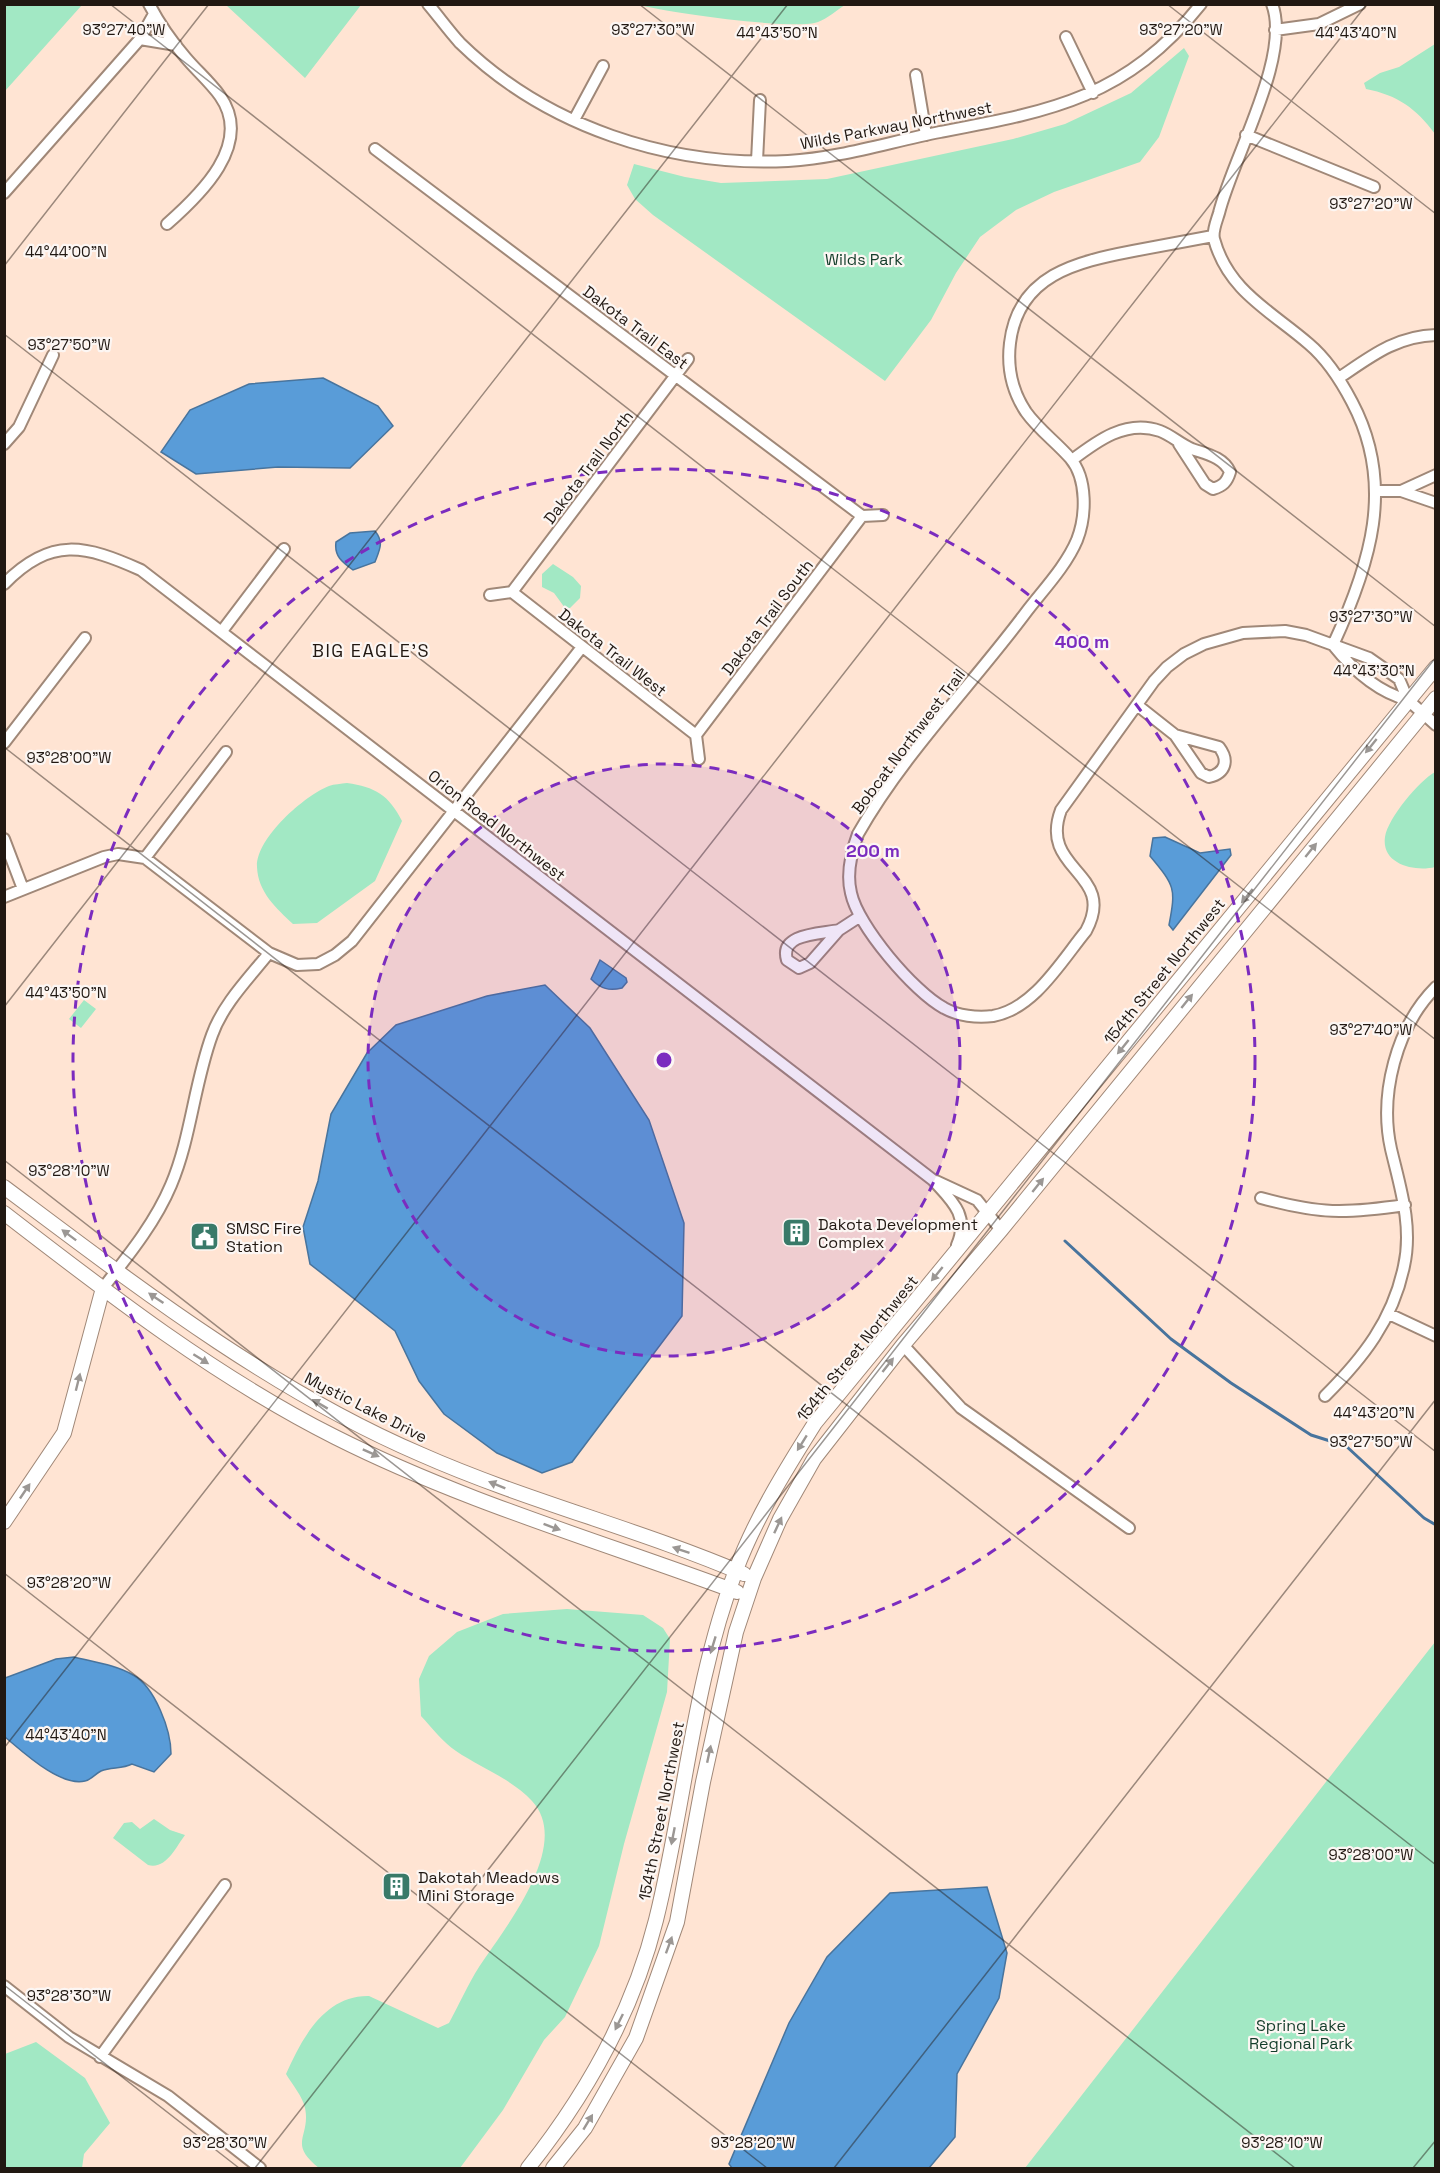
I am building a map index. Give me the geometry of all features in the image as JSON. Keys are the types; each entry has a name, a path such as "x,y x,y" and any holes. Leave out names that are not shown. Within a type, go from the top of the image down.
{"street":[{"name":"Wilds Parkway Northwest","path":"428,4 459,41 498,76 547,107 574,120 639,145 668,152 695,157 757,161 789,161 849,153 1053,109 1092,93 1153,55 1201,4"},
{"path":"1272,4 1275,48 1269,71 1222,198 1213,236 1228,273 1238,286 1311,345 1339,378 1357,411 1370,443 1376,491 1371,539 1333,645"},
{"path":"1275,30 1319,24 1360,4"},
{"path":"4,193 140,39 152,9"},
{"path":"152,9 176,45 221,97 229,116 231,135 226,154 212,177 193,201 167,224"},
{"path":"1066,37 1092,93"},
{"path":"140,39 176,45"},
{"path":"574,120 603,66"},
{"path":"916,75 926,135"},
{"path":"757,161 760,100"},
{"path":"1246,135 1374,187"},
{"name":"Dakota Trail East","path":"375,149 862,516"},
{"name":"Bobcat Northwest Trail","path":"1213,236 1091,259 1054,273 1027,299 1011,333 1009,353 1012,382 1027,412 1072,460 1083,495 1082,528 1075,544 1002,644 953,702 867,818 851,854 849,874 851,892 859,917 923,995 943,1008 956,1014 994,1016 1028,999 1086,931 1092,919 1094,904 1090,888 1061,853 1056,840 1055,826 1061,810 1154,681 1184,654 1223,637 1261,630 1285,631 1369,658 1399,680 1408,700 1436,725"},
{"path":"1339,378 1394,343 1410,338 1436,335"},
{"path":"4,444 19,427 54,355"},
{"name":"Dakota Trail North","path":"512,592 688,359"},
{"path":"1072,460 1089,447 1126,428 1146,427 1162,431 1179,444 1226,465 1230,472 1227,481 1221,487 1213,489 1205,484 1179,444"},
{"path":"1401,491 1436,475"},
{"path":"1376,491 1401,491 1436,503"},
{"path":"862,516 883,515"},
{"name":"Dakota Trail South","path":"696,735 862,516"},
{"name":"Orion Road Northwest","path":"4,584 24,564 46,554 69,549 97,551 141,570 933,1179 955,1204 961,1219 963,1231 953,1255"},
{"path":"222,631 284,549"},
{"path":"490,595 512,592"},
{"name":"Dakota Trail West","path":"512,592 696,735"},
{"path":"4,743 85,638"},
{"name":"Bobcat Northwest Trail","path":"1333,645 1347,663 1387,695 1408,700"},
{"path":"4,897 104,857 118,854 145,858 269,953 297,965 318,964 335,955 352,941 582,647"},
{"name":"154th Street Northwest","path":"528,2169 593,2074 630,2000 656,1921 706,1665 736,1570 783,1473 815,1423 1436,667"},
{"name":"154th Street Northwest","path":"553,2169 585,2128 636,2038 678,1922 703,1782 736,1632 754,1578 780,1519 814,1460 903,1345 1001,1230 1436,698"},
{"path":"1137,705 1175,735 1202,773 1209,777 1217,775 1224,769 1226,761 1220,747 1175,735"},
{"path":"696,735 699,759"},
{"path":"145,858 226,752"},
{"path":"4,839 23,889"},
{"path":"839,930 794,939 787,944 784,952 787,960 799,968 810,963 839,930 859,917"},
{"path":"4,1522 64,1433 103,1288 137,1244 172,1184 212,1035 222,1014 269,953"},
{"path":"1324,1396 1352,1369 1376,1338 1389,1314 1405,1265 1405,1205 1390,1147 1388,1091 1395,1059 1404,1037 1416,1012 1436,987"},
{"name":"Orion Road Northwest","path":"933,1179 977,1200 1001,1230"},
{"name":"Mystic Lake Drive","path":"4,1187 116,1271 263,1370 336,1413 419,1454 539,1502 754,1578"},
{"path":"1260,1198 1305,1210 1337,1213 1405,1205"},
{"path":"4,1213 188,1350 265,1399 336,1437 487,1503 748,1596"},
{"path":"1389,1314 1436,1336"},
{"path":"903,1345 961,1408 1129,1528"},
{"path":"100,2057 225,1885"},
{"path":"4,1986 69,2037 168,2096 259,2168"}],"green space":[{"path":"4,5 82,5 5,91"},
{"path":"226,5 361,5 305,78"},
{"path":"640,5 845,5 818,22 784,24 730,20"},
{"path":"1435,44 1435,134 1421,117 1405,104 1387,95 1366,89 1364,83 1380,73 1399,67"},
{"name":"Wilds Park","path":"1184,48 1189,56 1159,137 1140,162 1054,192 1016,210 980,237 956,273 931,320 885,381 653,215 635,199 627,185 634,164 685,177 721,183 827,179 1013,139 1065,124 1131,93"},
{"path":"553,564 573,577 581,586 580,598 570,608 565,608 554,593 542,587 542,574"},
{"path":"1435,772 1435,867 1410,867 1394,860 1388,854 1385,847 1387,829 1405,801 1421,783"},
{"path":"347,783 366,787 380,794 392,805 402,821 375,881 317,923 293,924 274,906 264,892 258,876 259,856 273,831 295,808 329,786"},
{"path":"84,1000 96,1009 81,1028 69,1019"},
{"path":"567,1609 643,1615 663,1628 670,1639 667,1692 624,1844 599,1946 565,2017 544,2040 503,2110 460,2168 319,2168 304,2152 302,2140 306,2118 305,2108 300,2095 286,2074 308,2033 317,2021 340,2003 353,1998 369,1996 438,2028 449,2023 475,1974 518,1909 540,1863 545,1840 543,1819 524,1793 451,1747 421,1716 419,1679 429,1656 457,1632 503,1614"},
{"name":"Spring Lake Regional Park","path":"1435,1642 1435,2168 1025,2168"},
{"path":"154,1819 170,1830 185,1835 165,1861 154,1866 148,1865 113,1838 124,1823 132,1822 140,1829"},
{"path":"36,2042 85,2078 110,2123 84,2154 82,2168 5,2168 5,2054"}],"water":[{"path":"323,378 378,406 393,426 350,468 278,467 196,474 161,452 190,410 249,384"},
{"path":"375,531 380,542 380,549 375,562 353,570 340,558 336,551 336,542 350,533"},
{"path":"1165,837 1200,853 1230,849 1231,855 1173,930 1169,925 1172,888 1150,856 1153,838"},
{"path":"600,960 626,978 627,982 622,988 605,988 591,979"},
{"path":"545,985 590,1028 649,1120 684,1223 682,1316 572,1462 542,1473 497,1453 444,1414 419,1381 395,1331 310,1264 303,1227 318,1181 331,1114 367,1053 396,1025 487,996"},
{"path":"74,1657 105,1664 133,1675 141,1681 155,1699 165,1722 171,1754 154,1772 132,1764 101,1771 87,1780 64,1779 42,1767 5,1737 5,1678 56,1659"},
{"path":"987,1887 1007,1953 999,1998 957,2074 955,2137 929,2168 732,2168 729,2164 789,2023 827,1957 890,1893"}],"waterway":[{"path":"1065,1241 1171,1339 1231,1383 1311,1435 1346,1446 1424,1518 1436,1525"}],"place":[{"name":"Dakota Development Complex","path":"797,1233"},
{"name":"SMSC Fire Station","path":"205,1237"},
{"name":"Dakotah Meadows Mini Storage","path":"397,1886"}],"district":[{"name":"BIG EAGLE'S","path":"371,651"}]}
